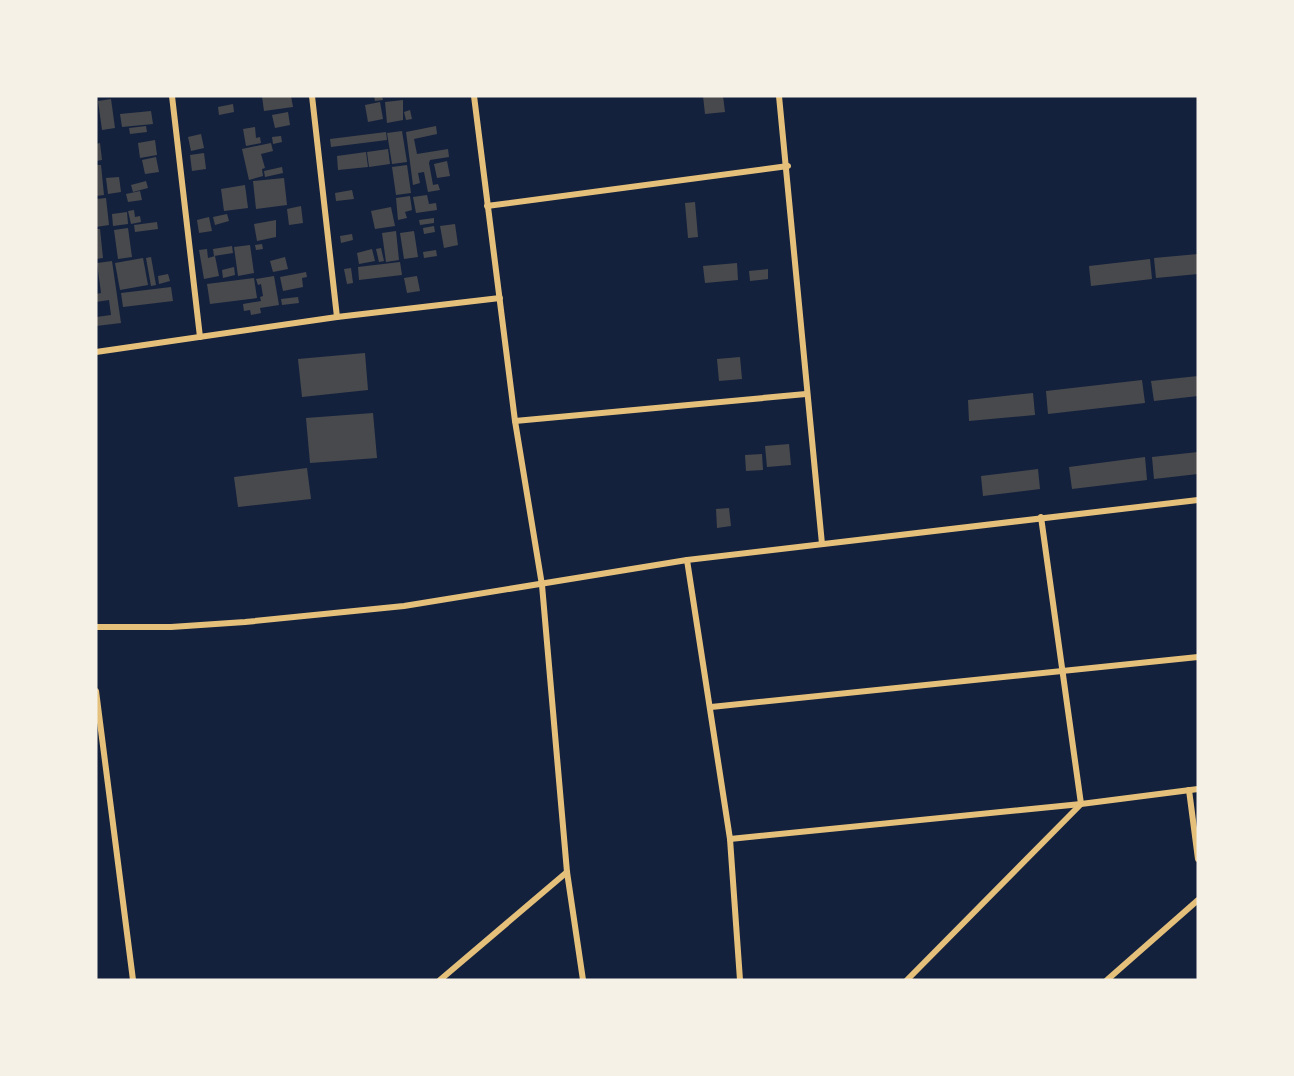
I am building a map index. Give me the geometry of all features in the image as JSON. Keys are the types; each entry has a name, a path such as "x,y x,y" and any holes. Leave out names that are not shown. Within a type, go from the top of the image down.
{"street":[{"path":"172,96 200,337"},
{"path":"312,96 336,317"},
{"path":"474,96 515,421 542,585 567,872 584,980"},
{"path":"779,96 788,166 806,394 822,544"},
{"path":"487,206 788,166"},
{"path":"96,352 336,317 500,298"},
{"path":"515,421 806,394"},
{"path":"96,627 171,627 404,606 687,560 1198,500"},
{"path":"1041,518 1081,804"},
{"path":"687,560 730,839 740,980"},
{"path":"711,707 1198,657"},
{"path":"96,691 133,980"},
{"path":"730,839 1081,804 1198,789"},
{"path":"1189,790 1198,860"},
{"path":"907,980 916,977 1081,804"},
{"path":"440,980 567,872"},
{"path":"1107,980 1198,900"}],"building":[{"path":"262,96 291,96 293,107 264,111"},
{"path":"374,96 382,96 383,100 375,101"},
{"path":"703,96 723,96 725,112 705,114"},
{"path":"111,99 115,128 102,130 98,101"},
{"path":"403,100 403,120 387,123 385,102"},
{"path":"380,102 383,119 368,122 365,105"},
{"path":"233,104 234,112 219,115 218,107"},
{"path":"410,110 412,119 406,120 404,112"},
{"path":"151,111 153,124 122,127 120,114"},
{"path":"288,112 290,125 275,128 272,115"},
{"path":"146,126 147,132 130,134 129,128"},
{"path":"436,126 437,134 414,139 417,154 448,149 449,157 430,160 433,185 438,184 440,190 428,192 424,172 418,173 420,183 413,185 406,132"},
{"path":"255,127 256,138 260,137 261,143 246,146 243,129"},
{"path":"402,131 407,162 392,164 387,133"},
{"path":"386,132 387,140 331,147 330,139"},
{"path":"201,134 204,148 191,151 188,137"},
{"path":"281,136 282,142 273,144 272,137"},
{"path":"155,140 157,155 140,158 138,143"},
{"path":"100,143 102,160 96,161 96,144"},
{"path":"271,143 273,151 261,154 265,168 262,169 263,176 249,180 242,149"},
{"path":"388,149 390,164 369,167 367,152"},
{"path":"366,152 368,167 338,170 337,156"},
{"path":"204,153 206,169 192,171 190,155"},
{"path":"156,157 159,172 145,174 142,160"},
{"path":"447,161 450,176 437,178 434,164"},
{"path":"96,165 101,165 104,195 96,196"},
{"path":"407,165 411,193 396,195 392,167"},
{"path":"282,167 283,173 265,177 264,171"},
{"path":"119,177 121,192 108,194 106,178"},
{"path":"284,178 287,205 256,209 253,181"},
{"path":"146,181 148,188 133,192 131,185"},
{"path":"245,185 248,208 224,211 221,189"},
{"path":"352,190 354,199 336,201 335,193"},
{"path":"140,191 142,200 128,202 126,194"},
{"path":"427,195 429,204 436,203 437,210 416,213 413,197"},
{"path":"410,196 412,210 405,212 407,218 398,220 396,198"},
{"path":"106,198 109,225 96,227 96,199"},
{"path":"695,202 698,237 688,238 685,203"},
{"path":"301,206 303,223 289,225 287,209"},
{"path":"391,207 395,226 375,229 371,211"},
{"path":"134,210 135,217 140,216 141,222 131,224 128,211"},
{"path":"127,212 128,224 113,226 112,214"},
{"path":"227,214 229,221 215,225 213,217"},
{"path":"209,217 212,231 199,233 197,220"},
{"path":"434,218 434,223 420,225 419,220"},
{"path":"276,220 276,237 257,241 254,224"},
{"path":"157,222 158,229 135,232 134,225"},
{"path":"455,224 458,245 444,248 440,226"},
{"path":"434,226 435,232 424,234 423,228"},
{"path":"128,228 132,257 118,259 114,230"},
{"path":"96,229 100,229 103,258 96,259"},
{"path":"396,231 399,260 386,262 382,233"},
{"path":"414,231 418,257 404,259 400,233"},
{"path":"352,234 353,240 341,243 340,236"},
{"path":"262,244 263,249 256,250 255,245"},
{"path":"250,245 254,273 238,276 234,247"},
{"path":"232,246 233,253 214,256 213,249"},
{"path":"381,248 384,261 379,262 376,249"},
{"path":"207,249 208,258 215,256 219,276 204,279 199,250"},
{"path":"372,249 375,261 359,264 357,253"},
{"path":"436,250 437,256 424,258 423,252"},
{"path":"1198,254 1198,274 1156,278 1154,258"},
{"path":"151,257 156,285 151,286 146,258"},
{"path":"285,257 288,269 273,272 270,261"},
{"path":"143,258 148,285 120,290 115,263"},
{"path":"1150,259 1152,279 1091,286 1089,266"},
{"path":"112,261 121,323 96,326 96,317 111,315 109,300 96,302 96,294 101,293 97,263"},
{"path":"400,262 402,275 359,280 358,267"},
{"path":"737,263 738,280 705,283 703,266"},
{"path":"234,267 235,275 223,278 222,270"},
{"path":"351,268 353,283 347,284 344,269"},
{"path":"768,269 768,279 750,281 749,271"},
{"path":"306,272 307,277 302,278 303,287 283,291 280,277"},
{"path":"168,274 170,281 159,284 158,276"},
{"path":"274,276 279,305 260,308 261,313 251,315 250,310 244,311 243,304 261,301 260,297 263,296 261,284 258,285 256,279"},
{"path":"417,276 420,291 407,293 404,278"},
{"path":"254,278 257,298 210,304 207,284"},
{"path":"171,287 173,301 123,307 121,293"},
{"path":"298,297 299,303 282,305 281,299"},
{"path":"365,353 368,390 302,397 298,359"},
{"path":"740,357 742,379 719,381 717,359"},
{"path":"1198,376 1198,396 1154,401 1151,381"},
{"path":"1142,380 1145,403 1048,414 1046,391"},
{"path":"1033,393 1035,415 969,421 968,400"},
{"path":"373,413 377,458 310,463 306,418"},
{"path":"789,444 791,465 767,467 765,446"},
{"path":"1198,452 1198,474 1154,479 1152,457"},
{"path":"762,454 763,470 746,471 745,455"},
{"path":"1145,457 1147,480 1072,489 1069,467"},
{"path":"307,468 311,499 238,507 234,477"},
{"path":"1038,469 1040,489 983,496 981,476"},
{"path":"729,508 731,526 717,528 716,509"}]}
